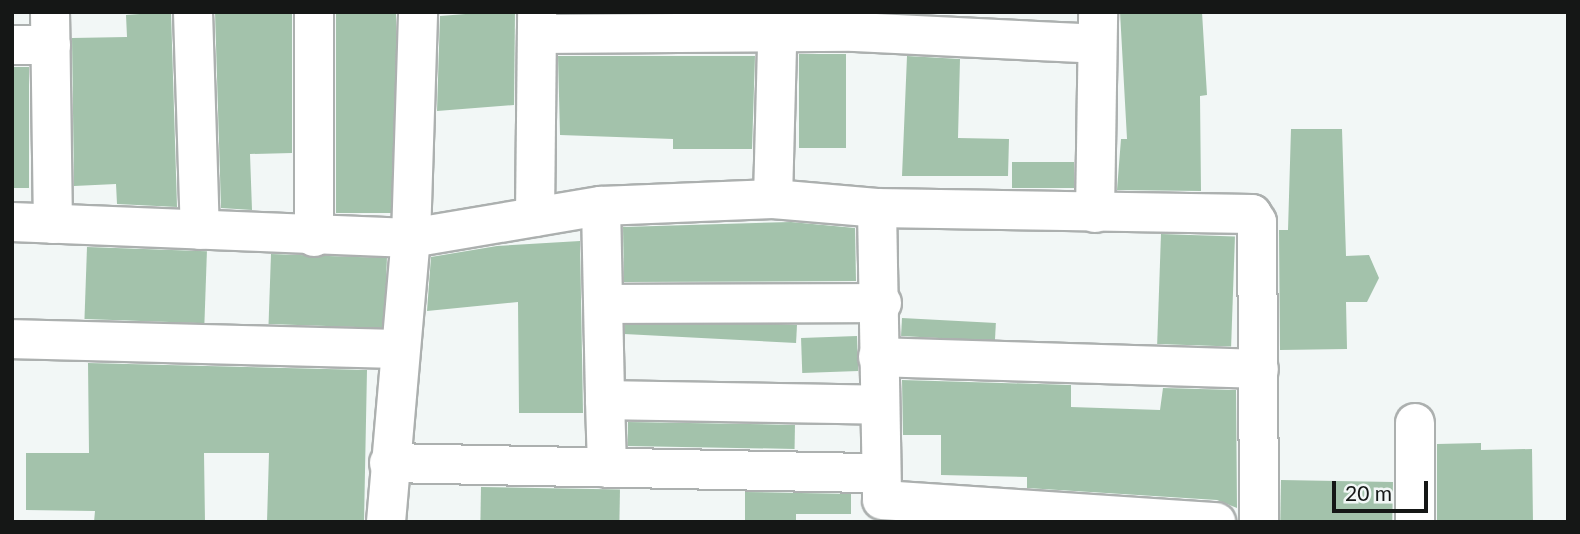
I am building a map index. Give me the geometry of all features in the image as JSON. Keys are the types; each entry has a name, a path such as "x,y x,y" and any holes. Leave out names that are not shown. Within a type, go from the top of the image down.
{"street":[{"path":"192,12 200,230"},
{"path":"314,12 314,237"},
{"path":"386,522 398,349 411,238 418,12"},
{"path":"535,217 537,23 778,24 855,33 1098,28 1094,213"},
{"path":"773,199 778,24"},
{"path":"12,44 51,29 53,224"},
{"path":"12,222 314,237 411,238 601,205 773,199 877,208 1256,216 1259,522"},
{"path":"601,205 606,304 607,468"},
{"path":"877,208 882,303 878,357 882,498"},
{"path":"606,304 882,303"},
{"path":"12,339 398,349"},
{"path":"878,357 1258,369"},
{"path":"605,400 878,405"},
{"path":"1415,423 1415,522"},
{"path":"389,463 607,468 882,498 1216,522"}],"building":[{"path":"171,12 177,207 117,204 116,184 74,186 72,38 127,37 126,15"},
{"path":"215,12 292,12 292,153 250,154 252,210 221,208"},
{"path":"336,12 396,12 396,213 336,213"},
{"path":"515,12 514,105 437,111 440,16"},
{"path":"1120,12 1202,12 1207,95 1200,96 1201,191 1117,190 1121,139 1127,139"},
{"path":"799,54 846,54 846,148 799,148"},
{"path":"558,56 755,56 752,149 673,149 673,139 560,135"},
{"path":"907,56 960,59 958,138 1009,139 1008,176 902,176"},
{"path":"12,67 29,67 29,188 12,188"},
{"path":"1291,129 1342,129 1346,256 1369,255 1379,278 1367,302 1346,302 1347,349 1280,350 1279,230 1288,230"},
{"path":"1012,162 1074,162 1074,188 1012,188"},
{"path":"791,222 855,228 856,281 624,282 623,227"},
{"path":"1161,234 1235,237 1231,347 1157,344"},
{"path":"580,241 583,413 519,413 518,302 427,311 431,257 497,246"},
{"path":"87,247 207,251 204,323 84,319"},
{"path":"271,254 387,258 384,328 269,324"},
{"path":"625,316 797,325 796,343 624,334"},
{"path":"902,318 996,323 995,341 901,336"},
{"path":"857,336 858,371 802,373 801,338"},
{"path":"88,363 367,370 364,522 267,522 269,453 204,453 205,522 94,522 95,511 26,510 26,453 89,453"},
{"path":"902,380 1071,385 1071,407 1160,410 1163,388 1236,390 1237,508 1217,500 1027,488 1027,477 941,475 941,435 903,435"},
{"path":"628,422 795,425 795,449 628,446"},
{"path":"1481,443 1481,450 1532,449 1533,522 1437,522 1437,444"},
{"path":"1281,480 1393,482 1392,522 1280,522"},
{"path":"481,487 620,489 619,522 480,522"},
{"path":"745,492 851,494 851,514 796,514 796,522 745,522"}]}
